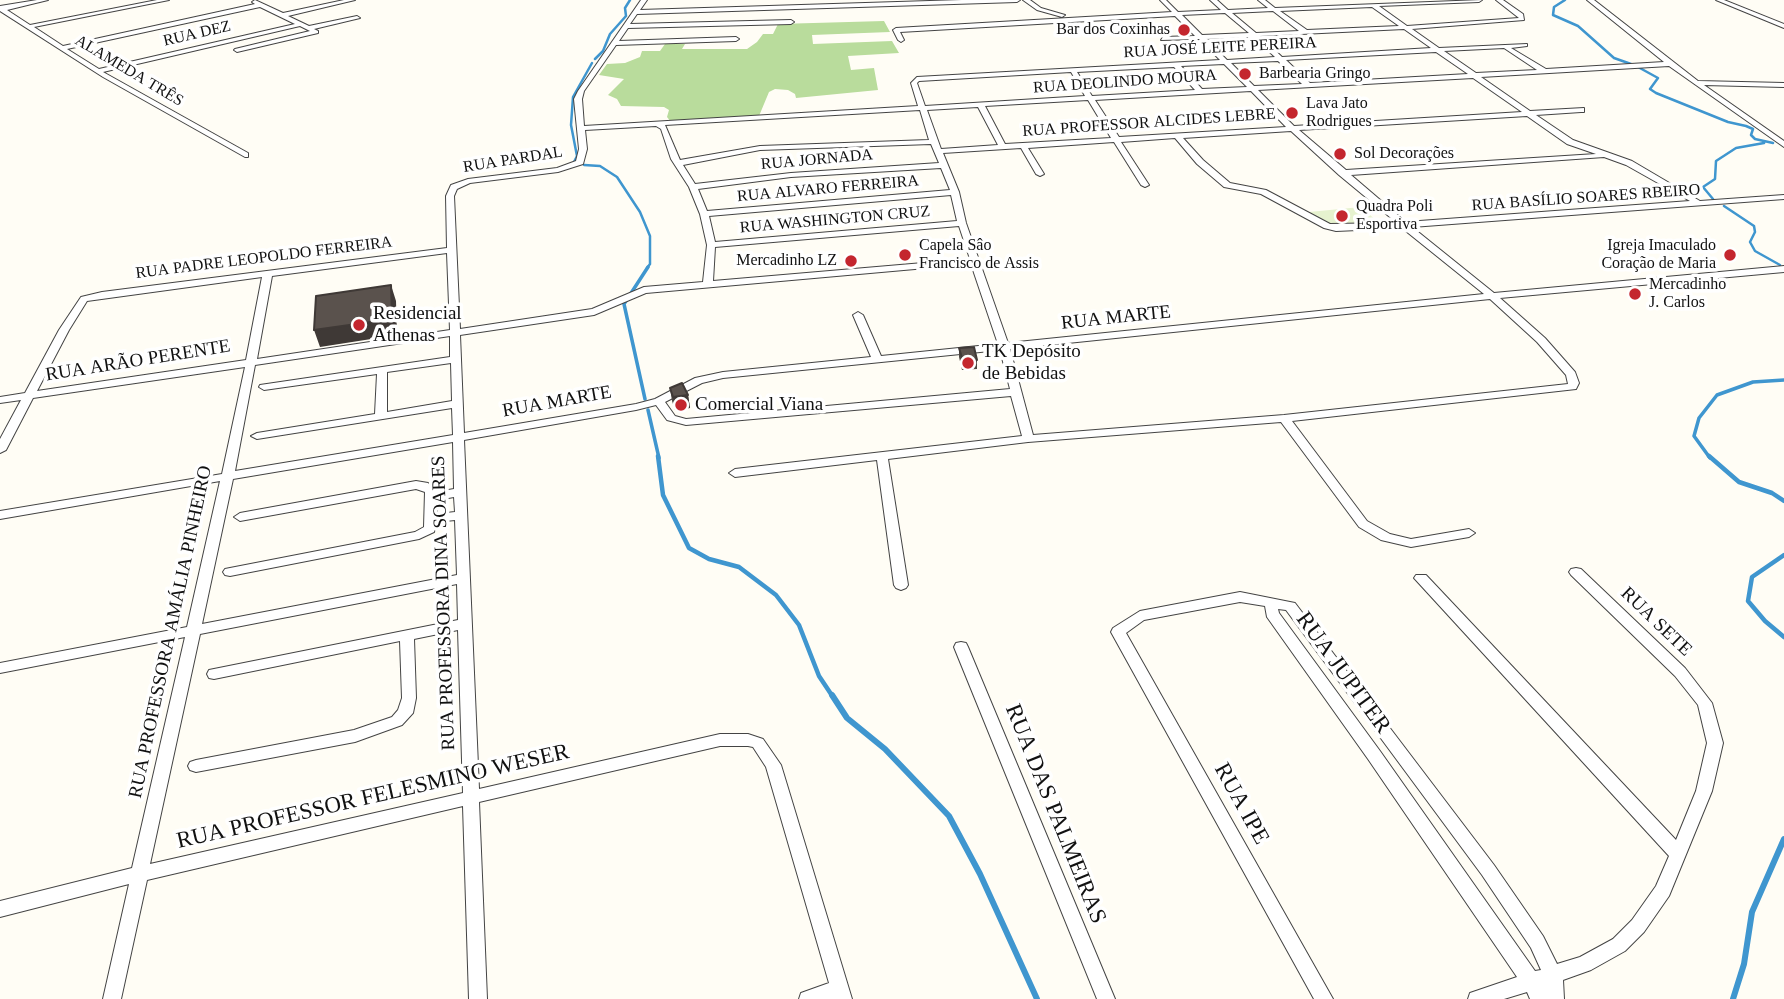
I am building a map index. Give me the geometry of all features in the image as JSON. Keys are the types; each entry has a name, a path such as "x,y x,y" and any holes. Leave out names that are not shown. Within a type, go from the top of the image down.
{"street":[{"path":"1,8 45,0"},
{"path":"31,26 166,0"},
{"path":"237,50 316,32 252,0"},
{"path":"284,15 352,0"},
{"name":"RUA PARDAL","path":"454,331 450,200 454,187 487,178 571,167 580,162 583,157 579,99 581,91 644,0"},
{"path":"637,12 751,4 1017,0"},
{"path":"1026,0 1048,13 1084,18"},
{"path":"735,473 1028,439 1284,418 1572,387 1574,383 1571,374 1541,340 1492,296 1342,173 1251,89 1163,0"},
{"path":"1213,0 1309,86"},
{"path":"1261,0 1305,32"},
{"path":"901,40 897,30 1084,18 1229,13 1370,2 1479,0"},
{"path":"1163,39 1458,25 1522,19 1521,15 1499,0"},
{"path":"1590,0 1670,64 1784,145"},
{"path":"1718,0 1784,23"},
{"path":"1438,1 1446,10"},
{"path":"1370,2 1570,142 1629,163 1700,204"},
{"path":"62,48 261,5"},
{"name":"ALAMEDA TRÊS","path":"1,8 99,71 245,155"},
{"path":"1452,17 1458,25"},
{"path":"309,28 357,18"},
{"path":"625,26 791,22"},
{"name":"RUA DEZ","path":"99,71 302,24"},
{"path":"613,43 736,39"},
{"name":"RUA JOSÉ LEITE PEREIRA","path":"923,108 915,86 917,79 1525,45"},
{"path":"1506,47 1544,71"},
{"path":"1175,64 1200,91"},
{"name":"RUA DEOLINDO MOURA","path":"582,128 1670,64"},
{"path":"1073,71 1144,185"},
{"path":"1697,83 1784,85"},
{"path":"981,105 1002,146"},
{"path":"923,108 955,192 974,261 1004,346 1028,439"},
{"name":"RUA PROFESSOR ALCIDES LEBRE","path":"938,151 1581,110"},
{"path":"658,124 664,128 675,159 693,187 704,214 711,245 708,283"},
{"name":"RUA BASÍLIO SOARES RBEIRO","path":"1177,136 1190,152 1227,185 1270,194 1331,227 1391,226 1784,197"},
{"path":"679,163 760,148 934,142"},
{"path":"1023,145 1040,174"},
{"path":"1342,173 1607,156"},
{"name":"RUA JORNADA","path":"693,187 815,173 944,165"},
{"name":"RUA ALVARO FERREIRA","path":"704,214 955,192"},
{"name":"RUA WASHINGTON CRUZ","path":"711,245 962,223"},
{"name":"RUA PADRE LEOPOLDO FERREIRA","path":"30,395 80,302 102,295 453,250"},
{"path":"252,361 594,312 616,304 637,291 974,261"},
{"name":"RUA MARTE","path":"0,515 659,401 699,380 710,378 1492,296 1784,269"},
{"name":"RUA PROFESSORA AMÁLIA PINHEIRO","path":"112,999 252,361 268,273"},
{"path":"858,315 877,359"},
{"name":"RUA PROFESSORA DINA SOARES","path":"454,331 478,999"},
{"path":"264,387 455,359"},
{"name":"RUA ARÃO PERENTE","path":"0,400 252,361"},
{"path":"381,416 383,370"},
{"path":"659,401 671,418 687,422 1017,392"},
{"path":"0,450 30,395"},
{"path":"257,436 456,404"},
{"path":"1284,418 1363,524 1381,535 1411,543 1469,533"},
{"path":"882,457 901,585"},
{"path":"230,572 419,535 430,529 430,491 424,486 416,485 240,517"},
{"path":"430,497 459,492"},
{"path":"430,519 461,515"},
{"name":"RUA SETE","path":"1576,572 1680,672 1705,703 1715,743 1704,791 1677,853"},
{"path":"0,668 463,578"},
{"path":"1421,578 1677,853 1663,891 1638,926 1619,945 1585,964 1553,975 1536,991 1477,999"},
{"name":"RUA IPE","path":"1275,604 1240,597 1140,616 1118,632 1324,999"},
{"name":"RUA JUPITER","path":"1536,991 1272,614 1271,607 1275,604 1290,606 1488,870 1537,942 1553,975"},
{"path":"214,674 464,624"},
{"path":"196,766 355,736 397,721 405,713 409,698 407,635"},
{"name":"RUA DAS PALMEIRAS","path":"961,647 1106,999"},
{"name":"RUA PROFESSOR FELESMINO WESER","path":"0,909 720,740 748,740 758,743 773,765 842,994"},
{"path":"1553,975 1555,999"},
{"path":"808,999 842,994"}],"green space":[{"path":"884,21 890,32 812,35 813,44 892,41 899,53 848,56 851,70 874,68 878,90 796,98 795,94 788,90 775,89 769,92 759,116 671,122 667,117 669,110 664,107 621,106 617,99 608,95 624,79 599,75 607,64 625,63 640,57 642,51 660,51 665,44 685,44 682,49 747,49 763,34 773,34 778,24"},
{"name":"Quadra Poli Esportiva","path":"1361,207 1379,223 1326,227 1309,212"}],"building":[{"path":"391,285 392,319 314,330 316,296"},
{"path":"974,347 977,360 963,361 959,348"},
{"path":"682,383 688,395 673,397 670,388"}],"waterway":[{"path":"595,59 603,51 610,34 626,16 625,8 630,0"},
{"path":"1565,0 1554,7 1553,15 1578,26 1614,58 1631,64"},
{"path":"573,164 577,156 571,125 573,97 592,63"},
{"path":"1638,67 1658,78 1650,89 1656,93 1728,122 1746,126 1753,129 1751,135 1755,139 1773,143"},
{"path":"1713,199 1703,187 1715,179 1716,161 1736,148 1764,143"},
{"path":"584,165 600,166 617,177 640,212 650,236 650,264 647,268"},
{"path":"1724,206 1754,226 1755,232 1750,242 1755,251 1780,265"},
{"path":"645,399 624,304 648,267"},
{"path":"1710,458 1694,436 1699,418 1717,395 1753,382 1784,380"},
{"path":"648,410 659,458"},
{"path":"658,456 663,495 689,548 709,559 739,567 776,595 799,625 819,676 833,697"},
{"path":"1709,456 1739,482 1772,493 1784,501"},
{"path":"1784,555 1752,577 1748,601 1765,621 1784,637"},
{"path":"832,695 847,718 885,749 949,816 980,874 1037,999"},
{"path":"1733,999 1744,964 1752,912 1784,839"}],"place":[{"name":"Bar dos Coxinhas","path":"1184,30"},
{"name":"Barbearia Gringo","path":"1245,74"},
{"name":"Lava Jato Rodrigues","path":"1292,113"},
{"name":"Sol Decorações","path":"1340,154"},
{"name":"Quadra Poli Esportiva","path":"1342,216"},
{"name":"Capela Sâo Francisco de Assis","path":"905,255"},
{"name":"Igreja Imaculado Coração de Maria","path":"1730,255"},
{"name":"Mercadinho LZ","path":"851,261"},
{"name":"Mercadinho J. Carlos","path":"1635,294"},
{"name":"Residencial Athenas","path":"359,325"},
{"name":"TK Depósito de Bebidas","path":"968,363"},
{"name":"Comercial Viana","path":"681,405"}]}
